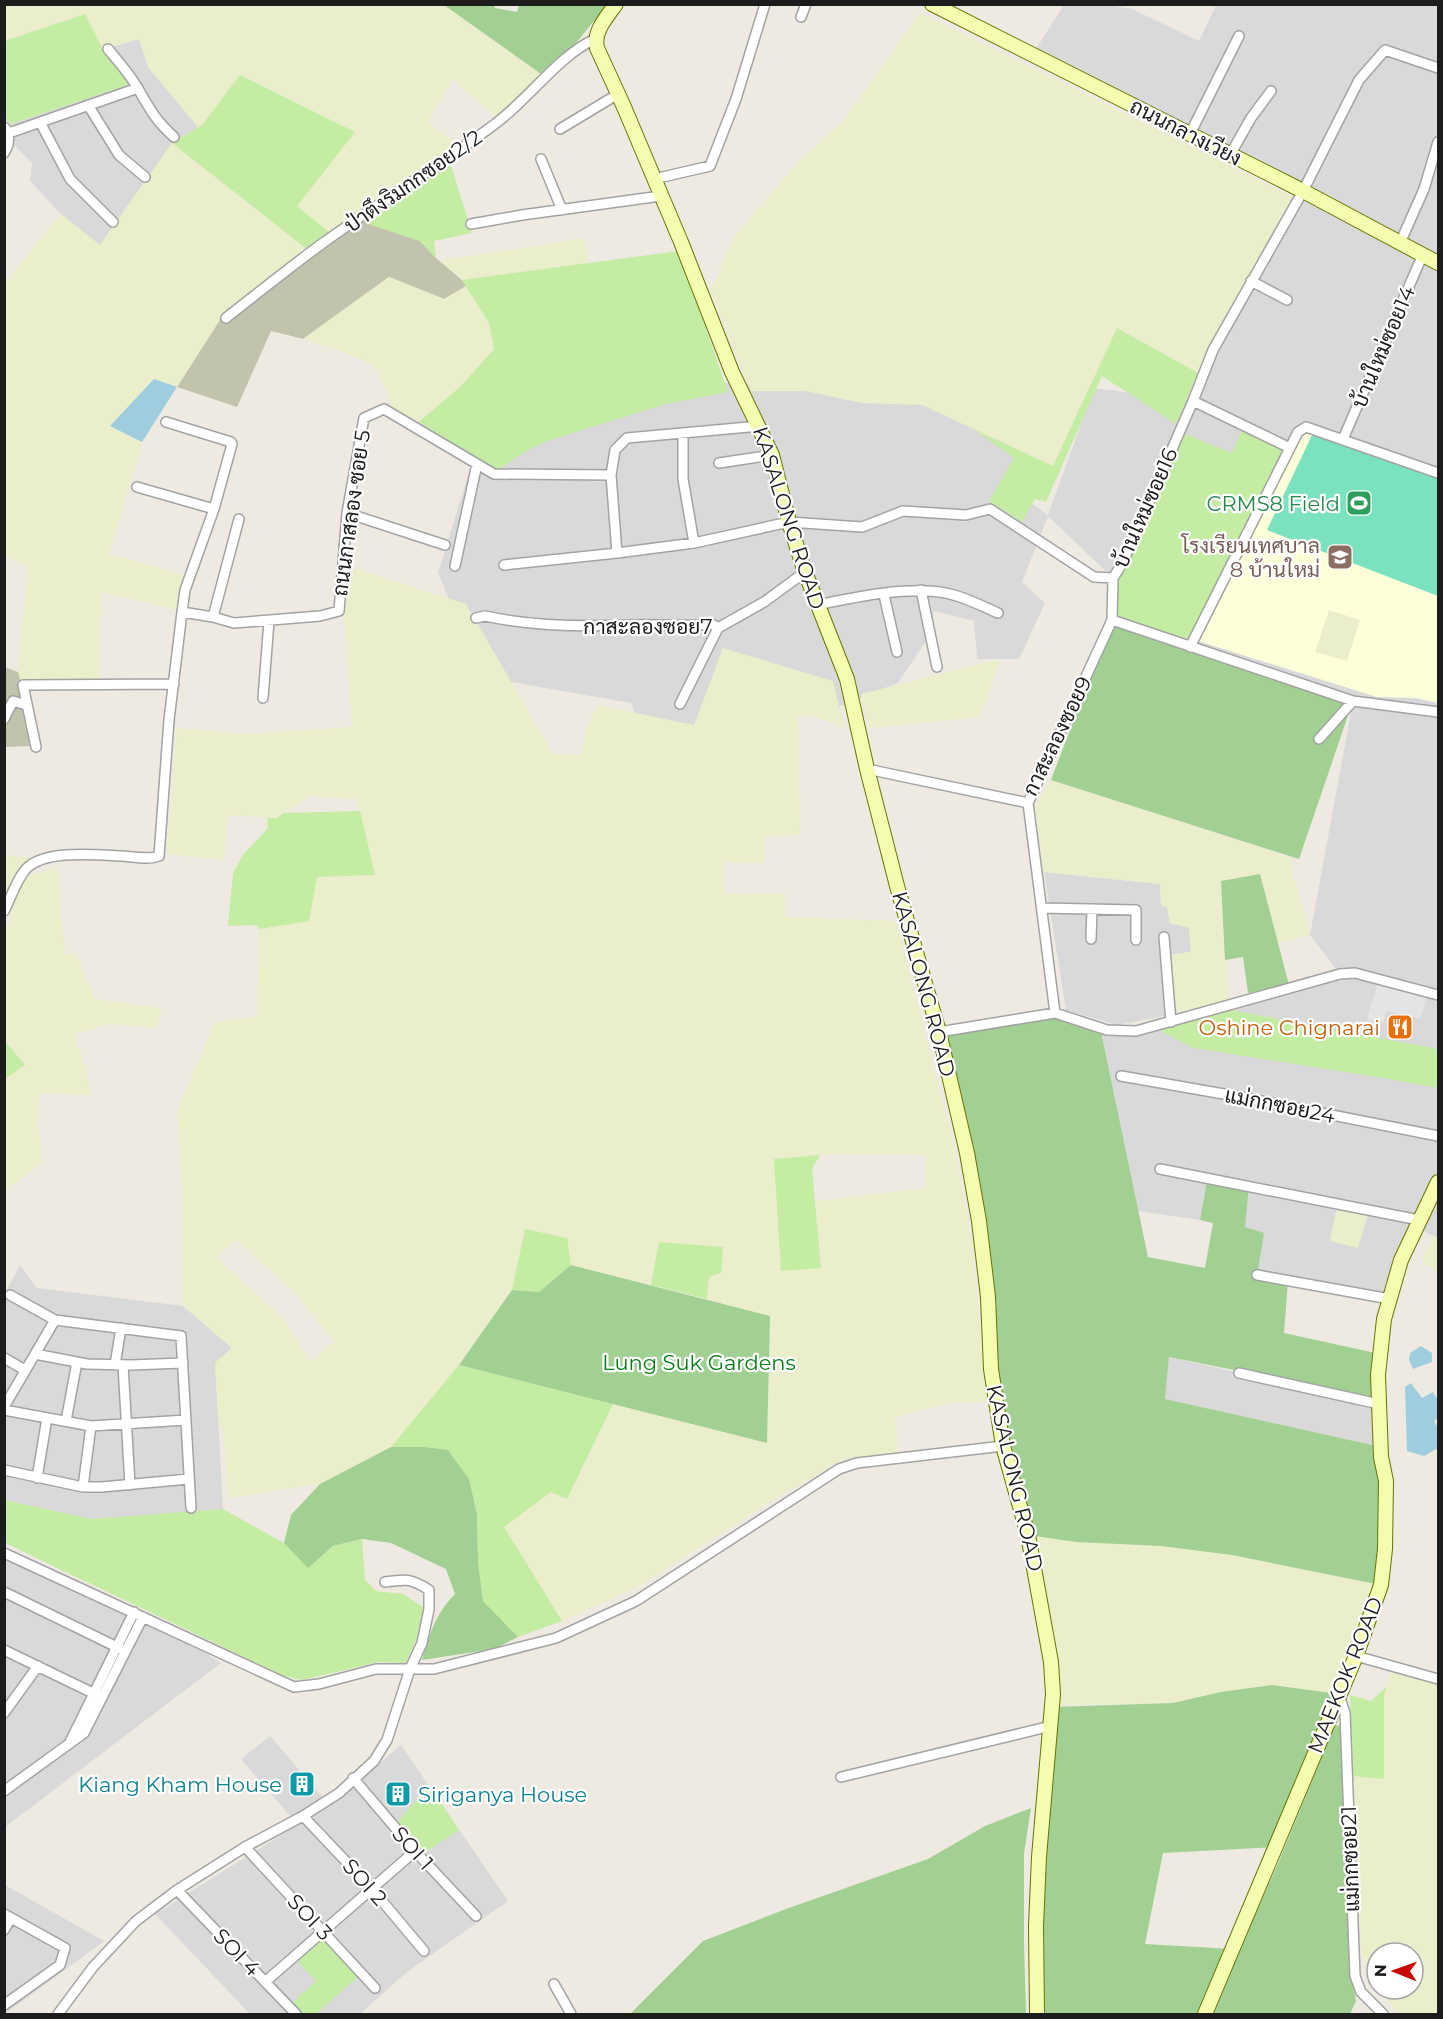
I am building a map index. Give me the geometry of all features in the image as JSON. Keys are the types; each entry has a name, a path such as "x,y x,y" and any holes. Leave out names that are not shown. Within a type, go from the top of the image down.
{"street":[{"path":"595,39 616,4"},
{"path":"654,179 710,166 736,99 765,4"},
{"path":"801,17 806,4"},
{"name":"ถนนกลางเวียง","path":"932,4 1303,191 1438,263"},
{"path":"1190,134 1239,36"},
{"name":"KASALONG ROAD","path":"595,39 602,61 654,179 732,372 772,455 789,522 805,572 847,679 867,769 897,886 939,1032 967,1153 979,1221 988,1297 991,1369 1003,1446 1029,1534 1051,1662 1053,1694 1039,1857 1036,1926 1037,2014"},
{"name":"ป่าตึงริมกกซอย2/2","path":"226,318 323,243 498,123 527,98 576,49 595,39"},
{"path":"108,49 138,88 159,123 174,137"},
{"name":"บ้านใหม่ซอย16","path":"789,522 862,527 903,511 966,515 990,509 1094,577 1113,578 1122,564 1213,350 1303,191 1359,80 1384,50 1438,68"},
{"path":"4,153 8,144 7,130 40,122 138,88"},
{"path":"1230,154 1251,117 1271,91"},
{"path":"561,129 618,93"},
{"path":"88,105 119,155 145,177"},
{"path":"40,122 70,179 113,222"},
{"path":"1400,243 1424,189 1438,142"},
{"path":"541,159 562,210"},
{"path":"471,224 661,196"},
{"name":"บ้านใหม่ซอย14","path":"1343,439 1423,254"},
{"path":"1251,281 1287,300"},
{"path":"1193,401 1290,448"},
{"name":"ถนนกาสลอง ซอย 5","path":"182,612 234,623 320,616 339,611 347,513 364,418 384,409 494,474 611,475"},
{"path":"4,911 21,876 36,862 77,854 159,856 169,720 185,590 214,509 231,442 166,422"},
{"path":"617,553 611,475 615,450 627,438 683,435 760,426"},
{"path":"1190,647 1298,432 1306,427 1438,473"},
{"path":"683,435 683,479 694,543"},
{"path":"719,463 772,455"},
{"path":"455,566 477,464"},
{"path":"137,487 214,509"},
{"path":"347,513 445,545"},
{"path":"213,617 238,519"},
{"path":"504,565 694,543 789,522"},
{"name":"กาสะลองซอย7","path":"476,618 485,616 552,624 610,627 712,624 718,628 764,602 805,572"},
{"path":"1113,578 1112,620 1353,701 1438,712"},
{"path":"817,605 865,595 921,590 949,594 998,613"},
{"path":"921,590 937,667"},
{"path":"884,594 897,652"},
{"name":"กาสะลองซอย9","path":"867,769 1028,803 1112,620"},
{"path":"263,698 269,621"},
{"path":"680,705 718,628"},
{"path":"36,747 23,685 174,684"},
{"path":"4,719 13,701 23,704"},
{"path":"1319,739 1353,701"},
{"path":"1028,803 1055,1013"},
{"path":"1042,908 1136,910 1136,940"},
{"path":"1092,909 1092,939"},
{"path":"1164,937 1171,1022"},
{"path":"939,1032 1055,1013 1107,1030 1136,1031 1355,973 1438,995"},
{"name":"แม่กกซอย24","path":"1121,1076 1438,1136"},
{"path":"1160,1169 1419,1220"},
{"name":"MAEKOK ROAD","path":"1205,2014 1356,1656 1381,1585 1385,1549 1386,1481 1382,1457 1378,1375 1384,1319 1401,1260 1438,1182"},
{"path":"1257,1275 1390,1299"},
{"path":"10,1295 56,1320 181,1336 191,1508"},
{"path":"56,1320 4,1409 91,1426 186,1420"},
{"path":"121,1328 119,1365 128,1425 130,1485"},
{"path":"35,1354 76,1362 119,1365 183,1363"},
{"path":"4,1358 25,1370"},
{"path":"66,1421 76,1362"},
{"path":"1239,1373 1379,1404"},
{"path":"37,1478 46,1418"},
{"path":"82,1487 91,1426"},
{"path":"4,1553 294,1687 319,1684 376,1669 434,1669 556,1638 636,1601 839,1469 857,1463 1003,1446"},
{"path":"4,1470 82,1487 189,1479"},
{"path":"58,2014 93,1967 136,1921 177,1890 245,1847 303,1816 339,1793 374,1761 387,1740 410,1669 422,1643 429,1609 429,1590 416,1581 403,1579 385,1582"},
{"path":"4,1592 122,1649"},
{"path":"5,1790 70,1742 98,1696 139,1615"},
{"path":"4,1650 98,1696"},
{"path":"1356,1656 1438,1679"},
{"path":"4,1713 38,1666"},
{"name":"แม่กกซอย21","path":"1339,1694 1345,1713 1355,1976 1361,1992 1383,2014"},
{"path":"841,1777 1051,1726"},
{"name":"SOI 1","path":"353,1778 414,1851 476,1916"},
{"name":"SOI 2","path":"303,1816 372,1888 424,1951"},
{"name":"SOI 3","path":"245,1847 375,1988"},
{"path":"266,1982 414,1851"},
{"name":"SOI 4","path":"177,1890 296,2014"},
{"path":"4,1930 8,1916 65,1948 60,1965 4,2005"},
{"path":"554,1984 571,2014"}],"shaded area":[{"path":"4,5 444,5 544,76 497,118 452,79 428,123 459,145 331,234 297,206 354,132 240,76 202,125 198,127 148,67 139,39 103,49 85,14 5,41"},
{"path":"1064,5 1108,5 1132,9 1199,41 1216,5 1438,5 1438,1238 1416,1228 1390,1299 1257,1275 1244,1228 1249,1187 1208,1182 1200,1220 1138,1211 1100,1027 1121,1032 1340,974 1310,935 1353,701 1190,647 1048,516 1022,582 1045,603 1019,659 977,659 974,621 934,611 928,638 898,683 833,709 737,659 705,733 640,726 631,703 482,677 438,573 474,456 710,383 905,385 1033,444 1012,489 1048,515 1094,388 1193,401 1303,192 1032,55"},
{"path":"920,13 1294,197 1198,373 1117,328 1053,466 922,405 862,403 805,391 751,391 711,291 732,240 796,164 844,120"},
{"path":"139,39 148,67 198,127 172,143 100,246 61,214 30,181 32,163 13,144 10,124 129,84 103,49"},
{"path":"172,143 308,250 223,315 177,387 154,379 111,425 142,442 109,554 184,575 178,610 101,592 99,681 21,683 18,672 28,567 5,556 5,283 61,214 100,245"},
{"path":"364,221 420,241 466,286 444,299 389,277 303,339 271,331 237,407 177,387 223,315"},
{"path":"584,238 588,263 462,280 440,261"},
{"path":"389,277 444,299 466,287 489,323 494,349 462,385 419,422 392,408 386,389 372,364 303,339"},
{"name":"โรงเรียนเทศบาล 8 บ้านใหม่","path":"1306,427 1438,473 1438,703 1416,698 1377,697 1198,641"},
{"path":"347,566 466,604 553,754 582,755 585,732 597,705 694,725 723,648 833,681 844,727 812,716 798,715 800,835 765,836 765,863 724,862 724,893 785,894 785,917 896,921 956,1155 972,1245 987,1402 949,1403 895,1417 898,1454 843,1459 773,1500 639,1586 562,1621 503,1527 551,1492 567,1499 613,1404 767,1443 770,1317 707,1299 709,1276 659,1242 651,1285 571,1265 567,1238 525,1229 512,1290 459,1365 391,1447 320,1484 228,1498 223,1426 219,1426 215,1363 232,1348 183,1306 183,1192 177,1111 215,1022 257,1017 259,929 309,921 317,877 375,875 357,799 310,796 277,818 228,815 224,860 167,854 177,728 246,734 352,727 344,613","holes":["820,1155 926,1155 925,1188 816,1201 821,1268 774,1159","236,1240 296,1294 334,1342 310,1361 284,1320 216,1257"]},
{"path":"1329,610 1360,620 1347,661 1315,652"},
{"path":"1000,659 980,717 870,728 861,694"},
{"path":"4,667 18,672 23,685 32,746 5,747"},
{"path":"1051,780 1292,858 1291,868 1310,935 1277,943 1260,874 1221,881 1228,1002 1175,1014 1169,955 1191,952 1189,928 1170,923 1167,907 1161,906 1160,884 1044,872 1035,808"},
{"path":"5,855 32,858 27,876 57,867 65,954 76,954 95,999 161,1008 157,1028 110,1024 75,1034 92,1095 41,1093 36,1110 42,1162 5,1192 5,1079 25,1064 5,1040 5,934 12,917 5,914"},
{"path":"1044,872 1160,884 1161,905 1167,907 1170,923 1189,927 1191,952 1169,955 1175,1014 1117,1025 1066,1010"},
{"path":"1379,979 1428,992 1420,1019 1386,1011 1383,1023 1367,1019"},
{"path":"1337,1206 1368,1214 1358,1248 1330,1241"},
{"path":"1433,1235 1438,1238 1438,1270 1421,1263"},
{"path":"20,1265 37,1288 183,1306 232,1348 215,1363 223,1509 92,1519 5,1500 5,1293"},
{"path":"1169,1357 1379,1404 1381,1447 1165,1399"},
{"path":"1037,1536 1161,1546 1232,1555 1381,1585 1339,1694 1272,1685 1221,1692 1173,1703 1060,1705"},
{"path":"5,1558 204,1652 221,1663 5,1827"},
{"path":"1393,1667 1438,1679 1438,2014 1399,2014 1389,2001 1425,2001 1425,1941 1365,1941 1365,1963 1361,1954 1352,1776 1384,1779 1384,1695"},
{"path":"270,1736 324,1799 292,1818 241,1759"},
{"path":"401,1745 508,1901 407,1972 360,2014 250,2014 155,1914 329,1805"},
{"path":"5,1885 104,1941 5,2014"}],"green space":[{"path":"444,5 494,5 495,8 517,12 519,5 607,5 576,43 544,76"},
{"path":"85,14 103,49 130,84 10,124 5,118 4,41"},
{"path":"240,75 355,132 297,206 331,234 308,250 172,143 202,125"},
{"path":"450,162 472,233 434,241 436,258 420,241 367,222"},
{"path":"679,251 728,392 666,404 547,441 526,451 496,471 419,422 462,385 494,349 489,323 462,280"},
{"path":"1117,328 1198,373 1176,424 1102,376 1046,502 1035,499 1022,522 989,501 1014,458 973,429 1053,466"},
{"path":"1244,425 1290,448 1190,647 1112,620 1113,578 1180,432 1232,453"},
{"name":"CRMS8 Field","path":"1313,433 1438,476 1438,596 1267,530"},
{"path":"1112,620 1353,701 1299,859 1051,780"},
{"path":"360,811 375,875 317,877 309,921 259,929 257,925 228,926 233,873 243,855 268,828 267,818 277,818 284,813"},
{"path":"1260,874 1289,985 1248,993 1243,957 1225,960 1221,881"},
{"path":"1220,1008 1438,1049 1438,1088 1194,1048 1153,1027"},
{"path":"1055,1013 1100,1027 1148,1257 1205,1268 1213,1223 1200,1220 1207,1182 1249,1186 1245,1227 1264,1233 1257,1275 1288,1281 1284,1333 1380,1354 1379,1399 1169,1357 1165,1399 1381,1447 1381,1585 1232,1555 1161,1546 1076,1542 1028,1535 1012,1479 989,1306 939,1032"},
{"path":"4,1040 25,1065 5,1079 4,1079"},
{"path":"820,1155 812,1169 821,1268 781,1271 774,1159"},
{"path":"525,1229 567,1238 571,1265 539,1292 512,1290"},
{"path":"659,1242 723,1247 721,1273 709,1277 707,1299 651,1285"},
{"name":"Lung Suk Gardens","path":"571,1265 770,1316 767,1443 459,1365 512,1290 539,1292"},
{"path":"459,1365 613,1404 567,1499 551,1492 504,1527 562,1621 518,1637 483,1601 478,1562 477,1514 469,1479 448,1450 391,1447"},
{"path":"391,1447 448,1450 469,1479 477,1514 478,1562 483,1601 518,1637 494,1649 422,1660 438,1617 455,1594 446,1569 391,1543 362,1539 333,1546 308,1568 284,1543 291,1515 320,1484"},
{"path":"4,1500 92,1519 223,1509 284,1543 308,1567 334,1546 362,1539 365,1580 376,1591 403,1594 423,1607 420,1631 406,1663 379,1662 302,1680 284,1676 5,1543"},
{"path":"1272,1685 1339,1694 1275,1847 1163,1853 1145,1944 1232,1949 1204,2014 1037,2014 1052,1707 1173,1703 1221,1692"},
{"path":"1387,1686 1384,1695 1384,1779 1352,1776 1350,1695 1371,1701"},
{"path":"1335,1725 1342,1726 1349,1960 1356,2001 1350,2014 1210,2014 1277,1866"},
{"path":"429,1785 459,1830 423,1854 396,1824"},
{"path":"1031,1808 1024,1853 1026,2014 630,2014 703,1941 928,1859 985,1826"},
{"path":"321,1938 359,1976 316,2014 300,2014 291,2004 316,1981 298,1962"}],"water":[{"path":"154,379 177,387 142,442 110,426"},
{"path":"1421,1346 1432,1353 1432,1362 1413,1369 1409,1360 1410,1353"},
{"path":"1411,1383 1422,1398 1433,1392 1438,1400 1438,1418 1434,1421 1438,1428 1438,1448 1424,1456 1407,1451 1405,1387"}],"place":[{"name":"CRMS8 Field","path":"1359,503"},
{"name":"โรงเรียนเทศบาล 8 บ้านใหม่","path":"1340,557"},
{"name":"Oshine Chignarai","path":"1400,1027"},
{"name":"Kiang Kham House","path":"302,1784"},
{"name":"Siriganya House","path":"398,1794"}]}
